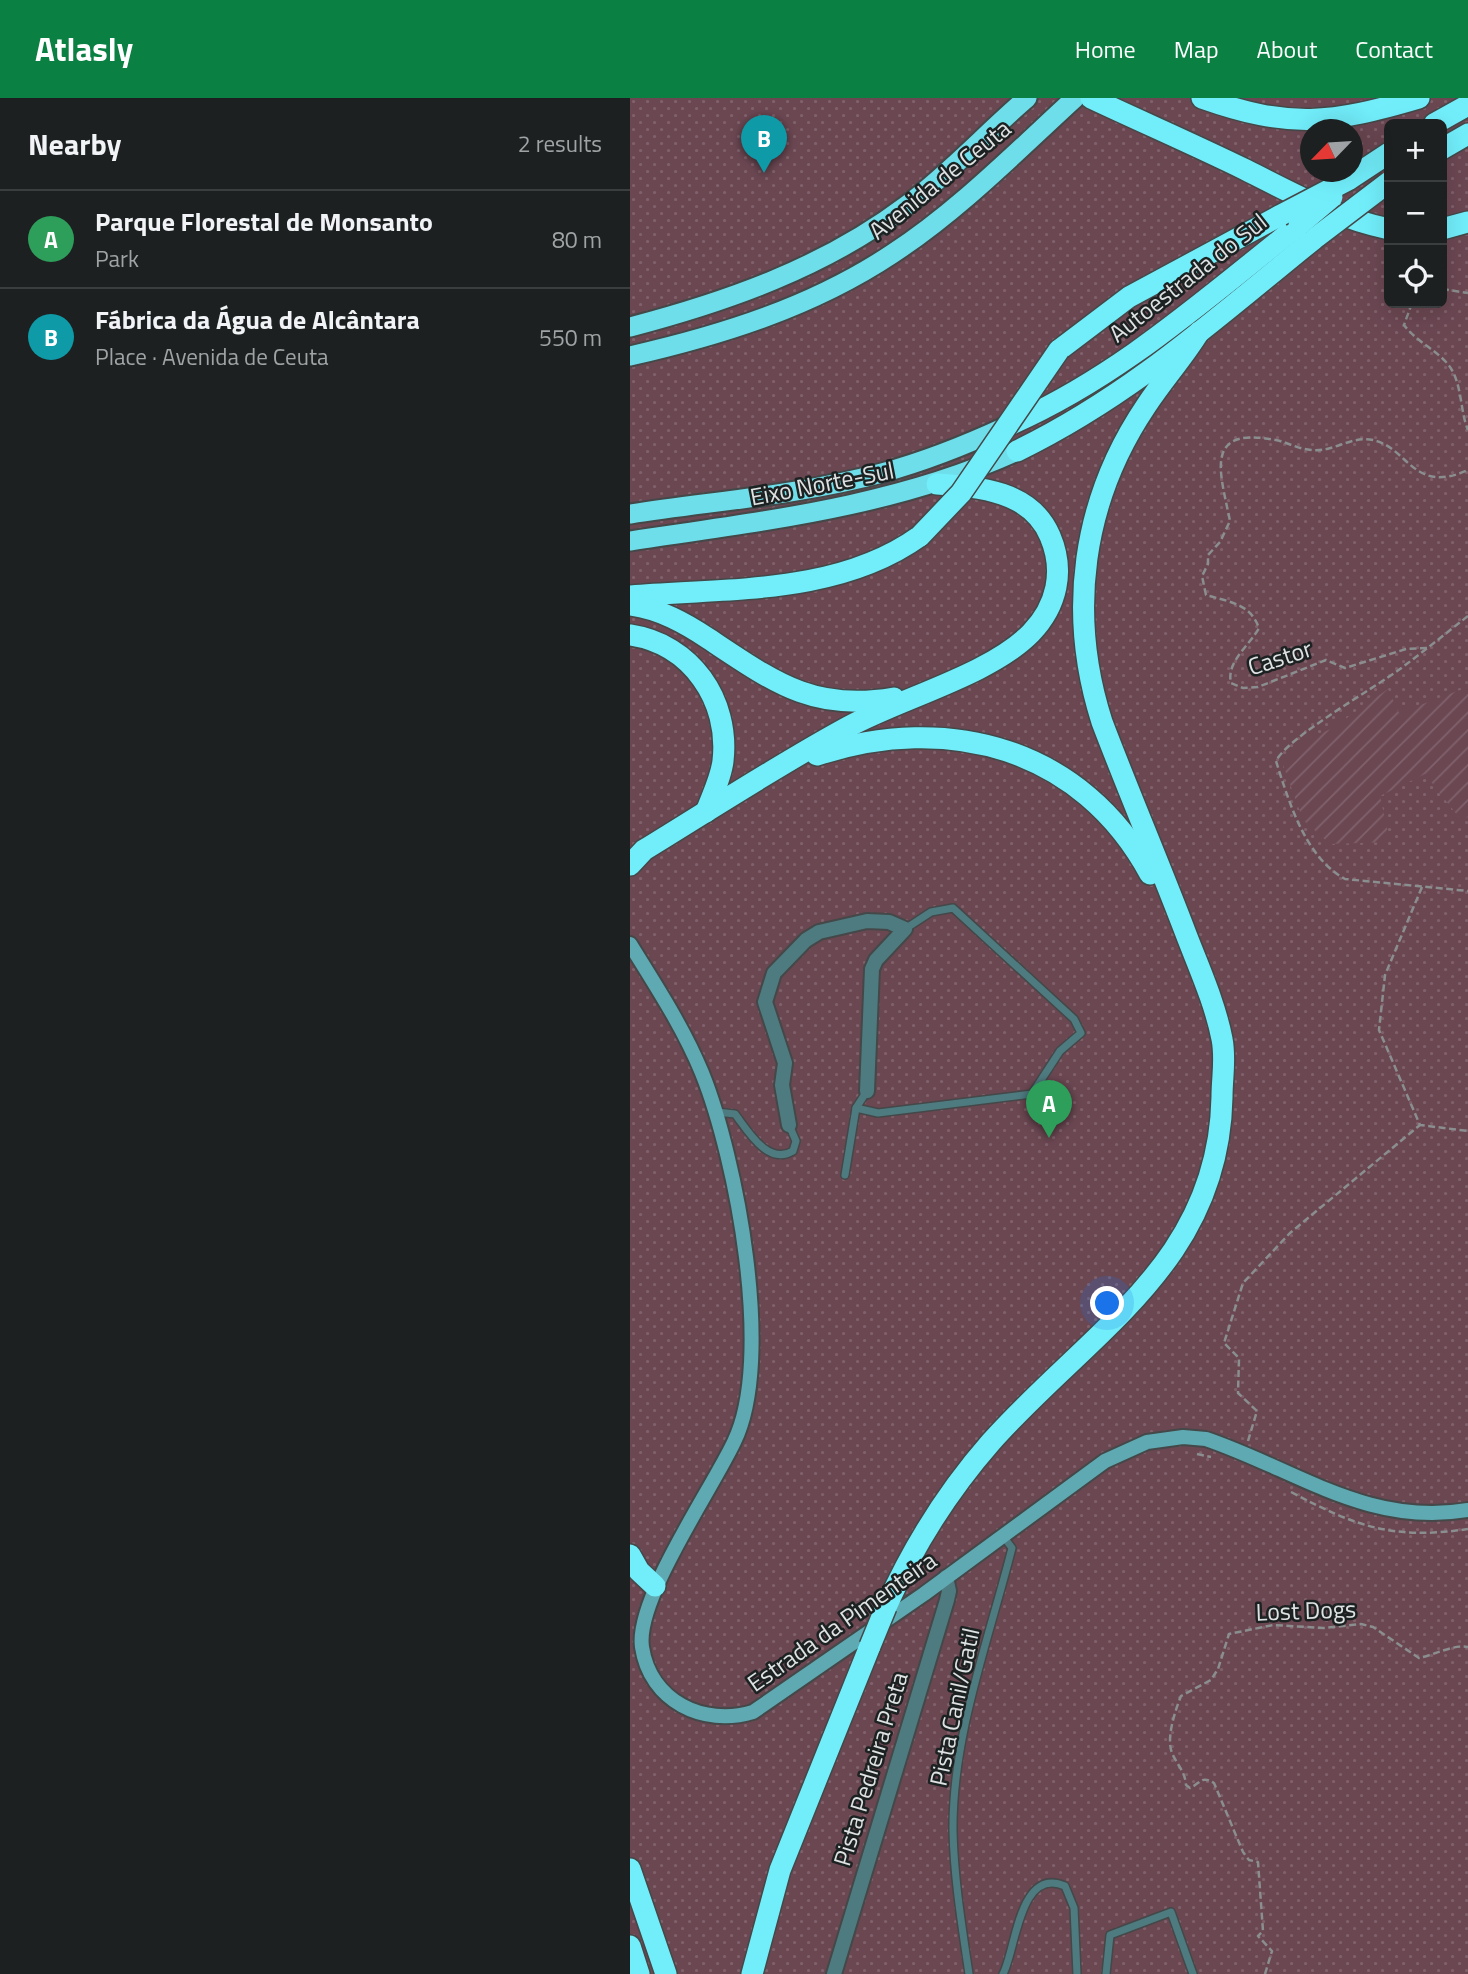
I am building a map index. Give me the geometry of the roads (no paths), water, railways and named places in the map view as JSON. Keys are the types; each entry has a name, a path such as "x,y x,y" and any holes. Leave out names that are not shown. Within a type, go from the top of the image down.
{"highway":[{"name":"Avenida de Ceuta","path":"630,327 730,299 839,250 907,205 1027,98"},
{"name":"Avenida de Ceuta","path":"630,356 742,327 803,302 893,254 938,219 1074,98"},
{"path":"1091,98 1310,204 1345,218 1384,228"},
{"path":"1202,98 1251,113 1295,121 1354,116 1419,98"},
{"path":"1443,119 1468,105"},
{"path":"1447,146 1468,134"},
{"path":"630,596 842,575 887,557 920,537 961,493 1059,350 1106,312 1140,290 1298,226 1348,180 1384,156"},
{"name":"Autoestrada do Sul","path":"1007,426 1054,404 1131,358 1298,226 1384,184"},
{"path":"1447,228 1468,222"},
{"name":"Autoestrada do Sul","path":"1017,452 1120,394 1199,332 1298,226"},
{"path":"839,250 856,275"},
{"path":"752,1974 780,1870 903,1571 952,1491 989,1444 1143,1290 1181,1243 1207,1190 1215,1161 1225,1065 1216,1018 1102,722 1089,677 1082,622 1085,560 1102,491 1140,416 1178,366 1199,332"},
{"name":"Eixo Norte-Sul","path":"630,514 778,493 879,473 942,454 1007,426"},
{"name":"Eixo Norte-Sul","path":"630,541 844,508 937,484 1017,452"},
{"path":"635,856 847,728 916,694 979,668 1021,643 1044,617 1056,592 1057,559 1049,534 1027,506 991,490 937,484"},
{"path":"630,605 670,616 771,680 812,698 856,703 916,694"},
{"path":"630,635 665,645 682,656 698,671 716,702 723,732 723,764 706,812"},
{"path":"779,768 864,741 890,737 946,737 1010,751 1053,772 1077,788 1120,828 1137,850 1170,914 1206,1013 1218,1056 1222,1090"},
{"path":"630,1555 639,1571 654,1586"},
{"path":"630,1869 666,1974"},
{"path":"630,1946 639,1974"}],"main road":[{"name":"Estrada da Pimenteira","path":"630,944 688,1041 716,1112 736,1185 751,1347 749,1391 737,1437 654,1586 641,1636 646,1662 654,1681 682,1708 698,1713 734,1717 769,1702 1105,1461 1130,1448 1182,1437 1206,1439 1360,1504 1409,1513 1442,1514 1468,1510"}],"street":[{"path":"789,1125 782,1085 785,1063 765,1002 774,973 806,940 819,932 867,921 889,922 905,929 876,960 872,969 867,1091"},
{"name":"Pista Pedreira Preta","path":"835,1974 947,1601 949,1591 946,1577"}],"lane":[{"path":"856,1108 878,1113 1032,1094 1060,1051 1081,1033 1074,1020 953,908 931,912 905,929"},
{"path":"845,1175 856,1108 867,1091"},
{"path":"716,1112 735,1114 761,1146 776,1154 786,1155 793,1151 796,1141 789,1125"},
{"name":"Pista Canil/Gatil","path":"969,1974 958,1899 955,1808 963,1743 1012,1548 1003,1536"},
{"path":"1003,1974 1029,1897 1047,1884 1057,1883 1065,1886 1074,1908 1077,1974"},
{"path":"1106,1974 1110,1935 1171,1912 1193,1974"}],"place":[{"name":"Fábrica da Água de Alcântara","path":"764,173"},
{"name":"Parque Florestal de Monsanto","path":"1049,1138"}]}
